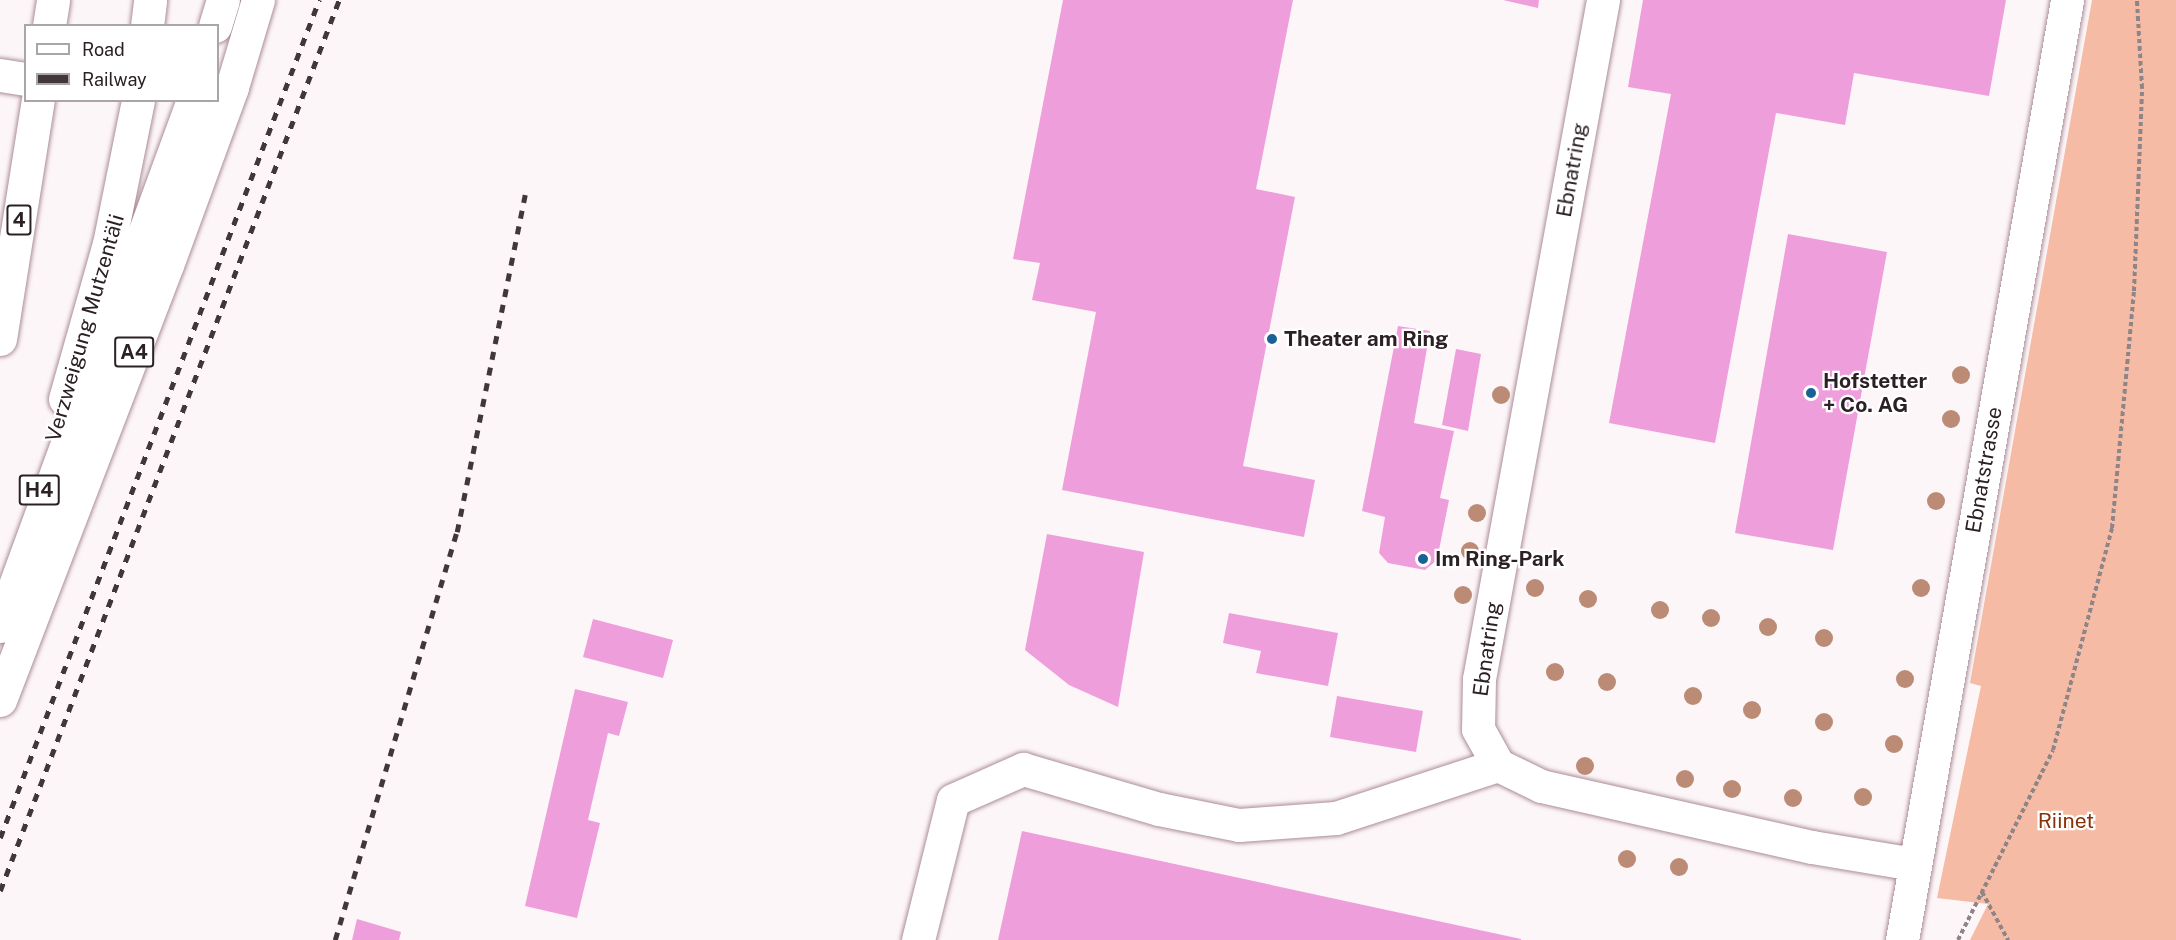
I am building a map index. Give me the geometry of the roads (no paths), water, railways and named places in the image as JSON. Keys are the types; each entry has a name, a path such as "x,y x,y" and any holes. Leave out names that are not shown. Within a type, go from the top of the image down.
{"main road":[{"path":"49,24 53,0"},
{"path":"147,24 150,0"},
{"path":"216,24 223,0"},
{"name":"A4","path":"0,700 167,265 232,87 258,0"},
{"name":"Ebnatring","path":"1498,765 1478,729 1479,679 1603,0"},
{"name":"Ebnatstrasse","path":"1902,940 2067,0"},
{"path":"0,75 24,80"},
{"name":"4","path":"0,339 38,102"},
{"name":"Verzweigung Mutzentäli","path":"1,624 109,244 138,102"},
{"name":"A4","path":"1,624 192,102"},
{"path":"918,940 953,800 1023,769 1159,808 1239,825 1336,819 1498,765 1541,786 1812,847 1914,864"}],"railway":[{"path":"0,838 319,0"},
{"path":"0,891 339,0"},
{"path":"335,940 457,532 526,189"}],"place":[{"name":"Theater am Ring","path":"1272,339"},
{"name":"Hofstetter + Co. AG","path":"1811,393"},
{"name":"Im Ring-Park","path":"1423,559"}],"park label":[{"name":"Riinet","path":"2066,821"}]}
